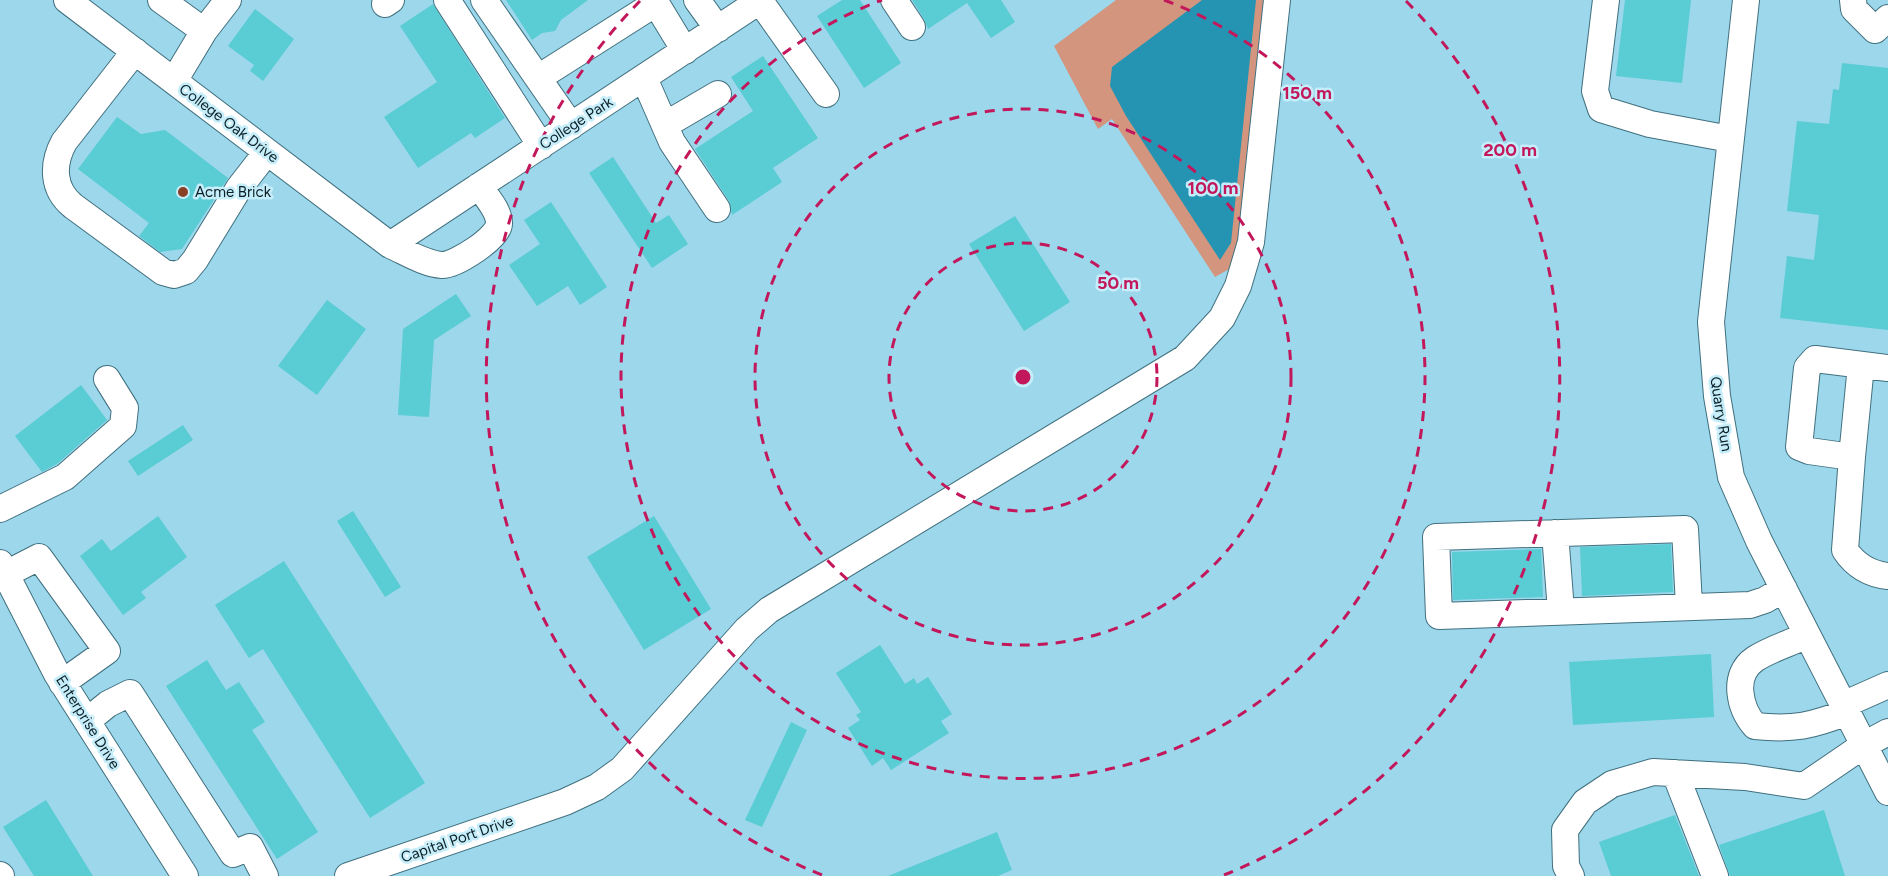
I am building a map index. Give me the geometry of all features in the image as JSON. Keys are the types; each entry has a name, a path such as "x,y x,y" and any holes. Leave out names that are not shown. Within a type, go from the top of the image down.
{"street":[{"name":"College Oak Drive","path":"67,0 390,245 438,264 445,265 458,261 485,242 499,227 497,212 479,186"},
{"path":"161,0 204,31"},
{"path":"174,81 204,31 228,0"},
{"path":"447,0 540,146"},
{"path":"484,0 571,126"},
{"path":"697,0 718,29"},
{"path":"761,0 826,94"},
{"name":"College Park","path":"390,245 761,0"},
{"path":"894,0 912,27"},
{"name":"Capital Port Drive","path":"348,876 565,802 597,787 622,769 747,629 769,610 1185,358 1222,318 1238,286 1251,242 1277,0"},
{"path":"1606,0 1595,91 1601,109 1650,124 1730,139"},
{"name":"Quarry Run","path":"1746,0 1711,322 1717,396 1731,477 1759,541 1888,792"},
{"path":"1853,0 1854,9 1884,28"},
{"path":"538,78 655,1 685,51"},
{"path":"135,51 57,154 55,167 58,188 64,199 72,206 163,272 174,274 186,271 239,188 267,152"},
{"path":"644,78 672,142 717,209"},
{"path":"665,126 718,94"},
{"path":"1852,458 1809,451 1799,447 1807,368 1815,359 1888,368"},
{"path":"1861,365 1845,550 1852,561 1862,568 1888,576"},
{"path":"0,509 65,477 123,426 124,408 107,379"},
{"path":"1689,606 1685,529 1436,537 1439,616 1750,605 1765,600 1784,589"},
{"path":"1555,533 1561,611"},
{"path":"2,567 39,557 107,651 62,683"},
{"name":"Enterprise Drive","path":"2,567 62,683 184,876"},
{"path":"1807,635 1754,659 1745,671 1740,698 1755,726 1777,729 1813,725 1888,685"},
{"path":"87,721 108,704 130,693 233,854 250,847 265,876"},
{"path":"1571,876 1566,866 1565,830 1586,802 1612,784 1653,772 1745,777 1804,786 1864,745 1888,732"},
{"path":"1675,773 1715,876"}],"shaded area":[{"path":"0,0 1888,0 1888,876 0,876"},
{"path":"1116,0 1268,0 1238,254 1231,268 1215,277 1112,119 1098,129 1054,46"},
{"path":"1202,0 1256,0 1231,243 1220,260 1126,116 1110,86 1112,67"}],"building":[{"path":"506,0 588,0 561,20 555,31 542,33 532,40"},
{"path":"842,0 860,0 901,63 864,88 817,16"},
{"path":"912,0 1001,0 1015,22 991,38 967,3 928,29"},
{"path":"1625,0 1691,0 1682,83 1616,76"},
{"path":"433,4 505,118 475,138 471,133 418,168 384,117 437,82 400,26"},
{"path":"255,9 294,39 263,81 250,71 254,65 228,46"},
{"path":"763,56 818,138 773,168 782,182 732,215 729,201 695,149 753,111 731,77"},
{"path":"1842,63 1888,68 1888,330 1780,318 1787,256 1814,260 1819,215 1787,211 1797,121 1829,124 1833,89 1839,90"},
{"path":"117,117 141,134 165,130 228,178 182,249 160,252 139,236 149,223 78,169"},
{"path":"613,157 656,223 669,215 688,244 652,268 589,173"},
{"path":"551,202 607,287 580,305 568,286 537,306 509,265 540,244 524,220"},
{"path":"1015,216 1070,302 1024,331 969,244"},
{"path":"456,294 471,316 434,340 429,417 398,415 403,329"},
{"path":"327,300 366,329 317,395 278,366"},
{"path":"81,385 107,420 57,464 42,472 15,436"},
{"path":"183,425 193,440 138,476 128,461"},
{"path":"353,511 401,587 385,597 337,521"},
{"path":"158,516 187,557 141,592 146,598 123,615 80,556 102,539 111,551"},
{"path":"654,516 711,609 644,650 587,557"},
{"path":"1671,544 1673,592 1582,596 1580,547"},
{"path":"1541,549 1543,597 1453,600 1452,552"},
{"path":"284,561 425,783 370,818 263,649 249,658 215,605"},
{"path":"880,645 905,684 914,678 917,684 928,677 952,714 941,721 949,733 891,770 883,758 872,766 848,728 860,720 856,715 861,712 836,673"},
{"path":"1711,654 1714,717 1573,725 1569,662"},
{"path":"207,660 226,690 239,682 265,722 252,730 318,832 277,859 166,686"},
{"path":"791,722 807,730 762,827 745,820"},
{"path":"46,800 93,876 34,876 3,827"},
{"path":"1824,810 1845,876 1730,876 1719,845"},
{"path":"1675,815 1699,876 1611,876 1599,842"},
{"path":"997,832 1012,870 998,876 888,876"}],"place":[{"name":"Acme Brick","path":"183,192"}]}
